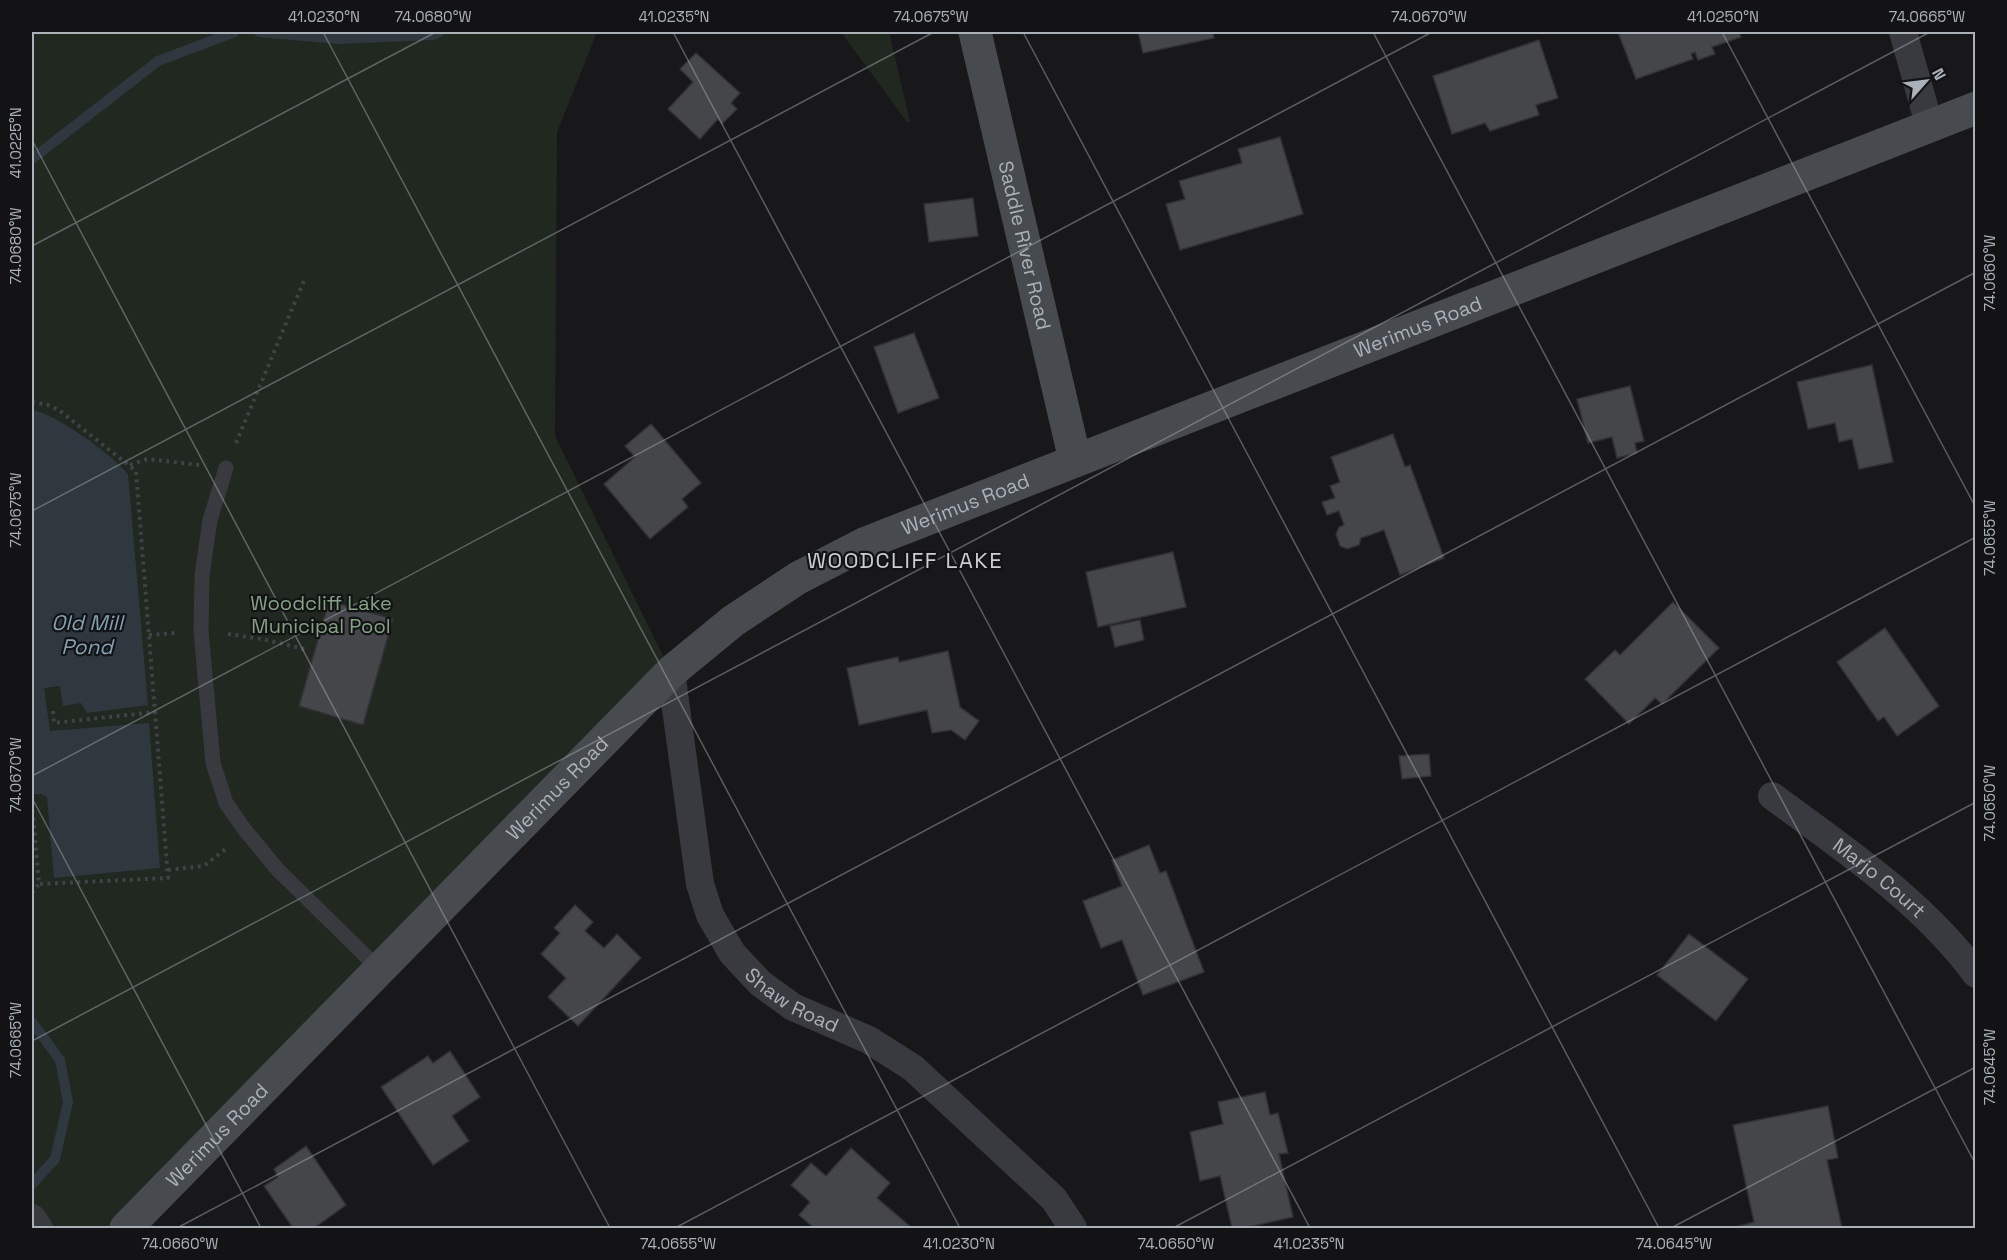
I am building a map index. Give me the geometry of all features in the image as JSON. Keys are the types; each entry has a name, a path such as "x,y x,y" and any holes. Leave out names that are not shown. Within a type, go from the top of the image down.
{"main road":[{"name":"Saddle River Road","path":"975,32 1075,460"},
{"name":"Werimus Road","path":"126,1228 671,672 733,621 807,573 866,543 1929,124 1976,108"},
{"path":"149,1228 158,1196"}],"street":[{"path":"1903,32 1929,124"},
{"name":"Shaw Road","path":"671,672 700,884 710,915 732,953 760,983 793,1007 869,1041 912,1068 1054,1199 1072,1228"},
{"name":"Marjo Court","path":"1772,796 1864,864 1929,919 1976,974"}],"lane":[{"path":"226,468 210,520 202,574 201,631 213,763 226,803 244,829 278,870 379,969"}],"path":[{"path":"130,465 147,459 226,468 305,278"},
{"path":"32,402 48,405 60,411 130,465 136,476 168,870 168,878 39,884"},
{"path":"53,711 54,723 155,712"},
{"path":"32,803 39,884 32,893"},
{"path":"168,870 204,866 219,856 244,829"}],"green space":[{"name":"Woodcliff Lake Municipal Pool","path":"32,32 597,32 557,132 555,436 671,672 126,1228 32,1228"},
{"path":"841,32 889,32 910,122 907,122"}],"water":[{"name":"Old Mill Pond","path":"32,410 55,419 83,436 128,474 148,705 87,713 81,703 63,706 60,686 44,688 50,731 149,723 160,868 54,878 47,797 32,794"}],"building":[{"path":"1138,32 1213,32 1214,38 1143,53"},
{"path":"1618,32 1739,32 1741,37 1712,47 1715,54 1698,60 1695,52 1691,54 1693,59 1636,79"},
{"path":"1539,40 1558,98 1536,105 1539,115 1490,131 1485,123 1452,134 1433,76"},
{"path":"696,53 740,93 731,103 737,109 722,124 718,119 700,139 668,109 693,82 680,69"},
{"path":"1280,137 1303,214 1180,250 1166,204 1185,199 1179,181 1242,163 1238,149"},
{"path":"973,198 978,236 929,242 924,204"},
{"path":"914,333 939,398 898,413 874,347"},
{"path":"1872,365 1893,462 1859,469 1852,439 1839,442 1835,423 1808,429 1797,382"},
{"path":"1630,386 1644,441 1635,443 1637,453 1617,458 1612,437 1588,443 1577,399"},
{"path":"651,424 701,483 682,499 688,507 650,539 604,484 635,457 625,446"},
{"path":"1393,434 1405,467 1410,465 1444,558 1400,575 1384,530 1361,538 1359,545 1347,549 1340,546 1336,534 1339,527 1344,525 1339,511 1327,515 1322,502 1335,498 1330,486 1340,482 1331,457"},
{"path":"1173,552 1186,607 1098,627 1086,572"},
{"path":"329,601 393,619 363,725 299,706"},
{"path":"1673,602 1719,648 1662,704 1655,698 1629,724 1585,679 1615,650 1620,655"},
{"path":"1140,620 1144,640 1115,647 1110,626"},
{"path":"1885,628 1939,706 1897,736 1884,717 1878,721 1837,662"},
{"path":"948,651 960,707 979,721 965,740 951,730 932,733 927,710 859,725 847,668 898,657 899,662"},
{"path":"1429,754 1431,776 1402,779 1399,756"},
{"path":"1149,845 1160,873 1166,871 1204,972 1143,995 1122,940 1101,948 1083,901 1122,886 1112,860"},
{"path":"575,905 593,922 585,931 604,948 617,934 641,958 578,1026 548,997 566,978 541,954 560,933 554,928"},
{"path":"1689,934 1748,979 1716,1021 1657,975"},
{"path":"450,1051 480,1097 452,1116 469,1141 433,1165 381,1087 428,1056 433,1063"},
{"path":"1265,1092 1270,1115 1278,1113 1288,1153 1279,1154 1293,1217 1244,1228 1232,1228 1220,1176 1200,1181 1190,1132 1223,1124 1218,1102"},
{"path":"1828,1106 1838,1158 1827,1160 1842,1228 1732,1228 1754,1222 1733,1125"},
{"path":"306,1146 346,1205 314,1228 293,1228 264,1186 278,1177 274,1169"},
{"path":"851,1148 890,1183 877,1198 912,1228 814,1228 799,1215 810,1202 791,1185 811,1163 826,1176"}],"waterway":[{"path":"32,159 158,61 235,32"},
{"path":"259,32 338,39 433,35 439,32"},
{"path":"32,1022 60,1060 68,1102 55,1159 32,1184"}],"district":[{"name":"WOODCLIFF LAKE","path":"905,560"}]}
